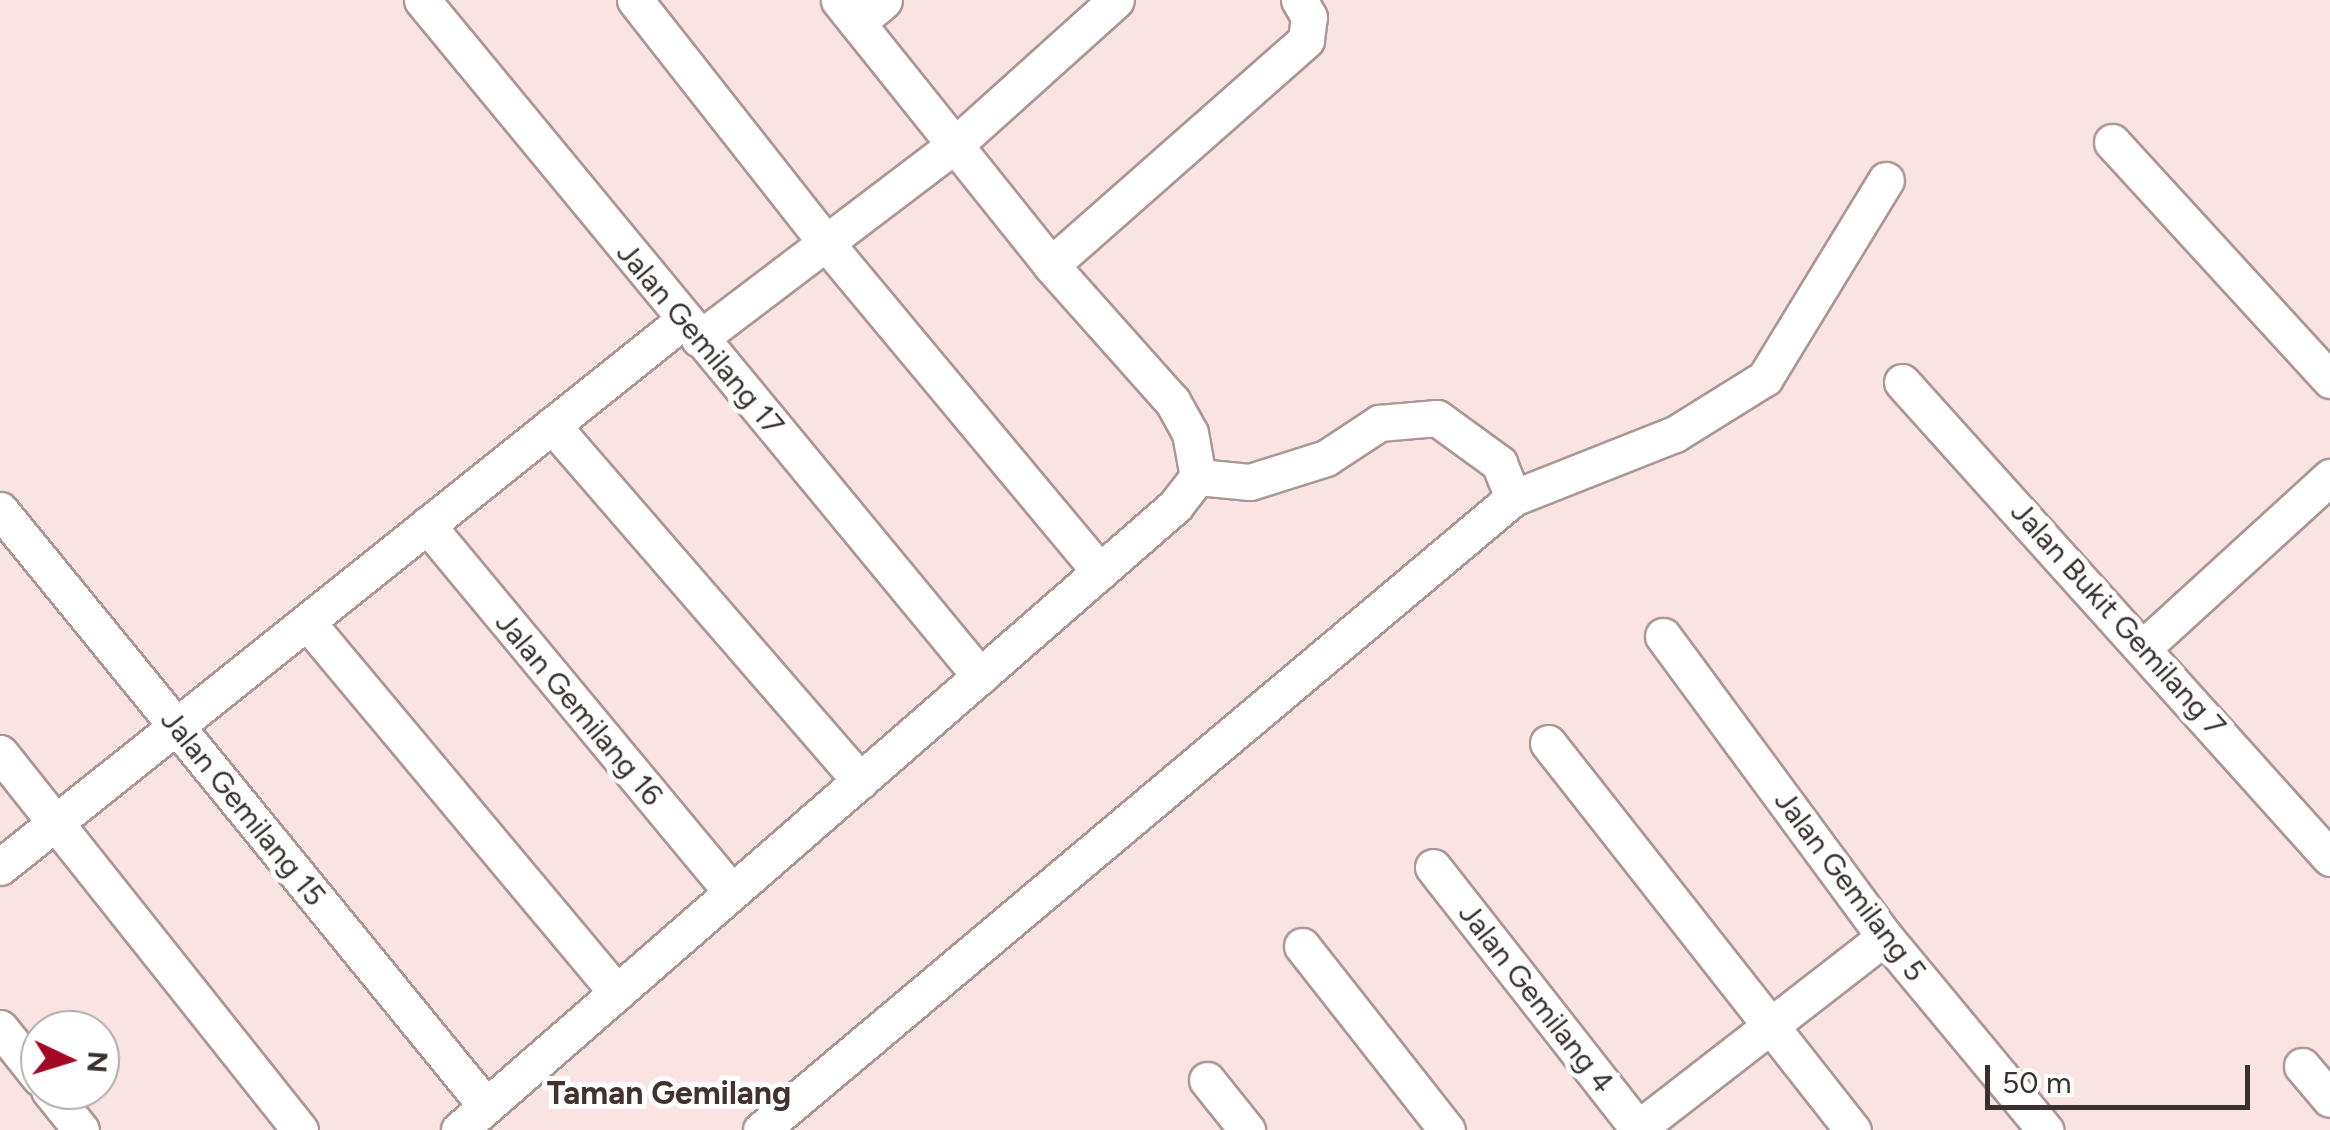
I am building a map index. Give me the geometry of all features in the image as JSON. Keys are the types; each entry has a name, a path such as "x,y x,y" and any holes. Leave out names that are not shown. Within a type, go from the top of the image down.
{"street":[{"name":"Jalan Gemilang 17","path":"422,0 980,676"},
{"path":"635,0 826,243 1100,572"},
{"path":"884,0 848,11 1051,265 1172,402 1190,433 1198,477"},
{"path":"0,867 552,425 826,243 956,144 1116,0"},
{"path":"1051,265 1306,40 1309,17 1299,0"},
{"path":"2112,142 2330,380"},
{"path":"761,1130 1513,498 1675,434 1765,378 1886,180"},
{"name":"Jalan Bukit Gemilang 7","path":"1902,382 2145,646 2330,858"},
{"path":"458,1130 1100,572 1198,477 1250,482 1326,458 1379,423 1437,418 1498,463 1513,498"},
{"path":"552,425 860,780"},
{"path":"2145,646 2330,477"},
{"name":"Jalan Gemilang 15","path":"0,510 486,1106"},
{"name":"Jalan Gemilang 16","path":"428,525 732,892"},
{"path":"307,622 617,993"},
{"name":"Jalan Gemilang 5","path":"1663,636 1885,937 2045,1130"},
{"path":"1548,742 1854,1130"},
{"path":"0,753 300,1130"},
{"name":"Jalan Gemilang 4","path":"1433,866 1638,1130"},
{"path":"1638,1130 1885,937"},
{"path":"1302,946 1446,1130"},
{"path":"0,1028 20,1053"},
{"path":"2302,1066 2330,1098"},
{"path":"1207,1080 1246,1130"},
{"path":"65,1110 81,1130"}],"district":[{"name":"Taman Gemilang","path":"669,1093"}]}
